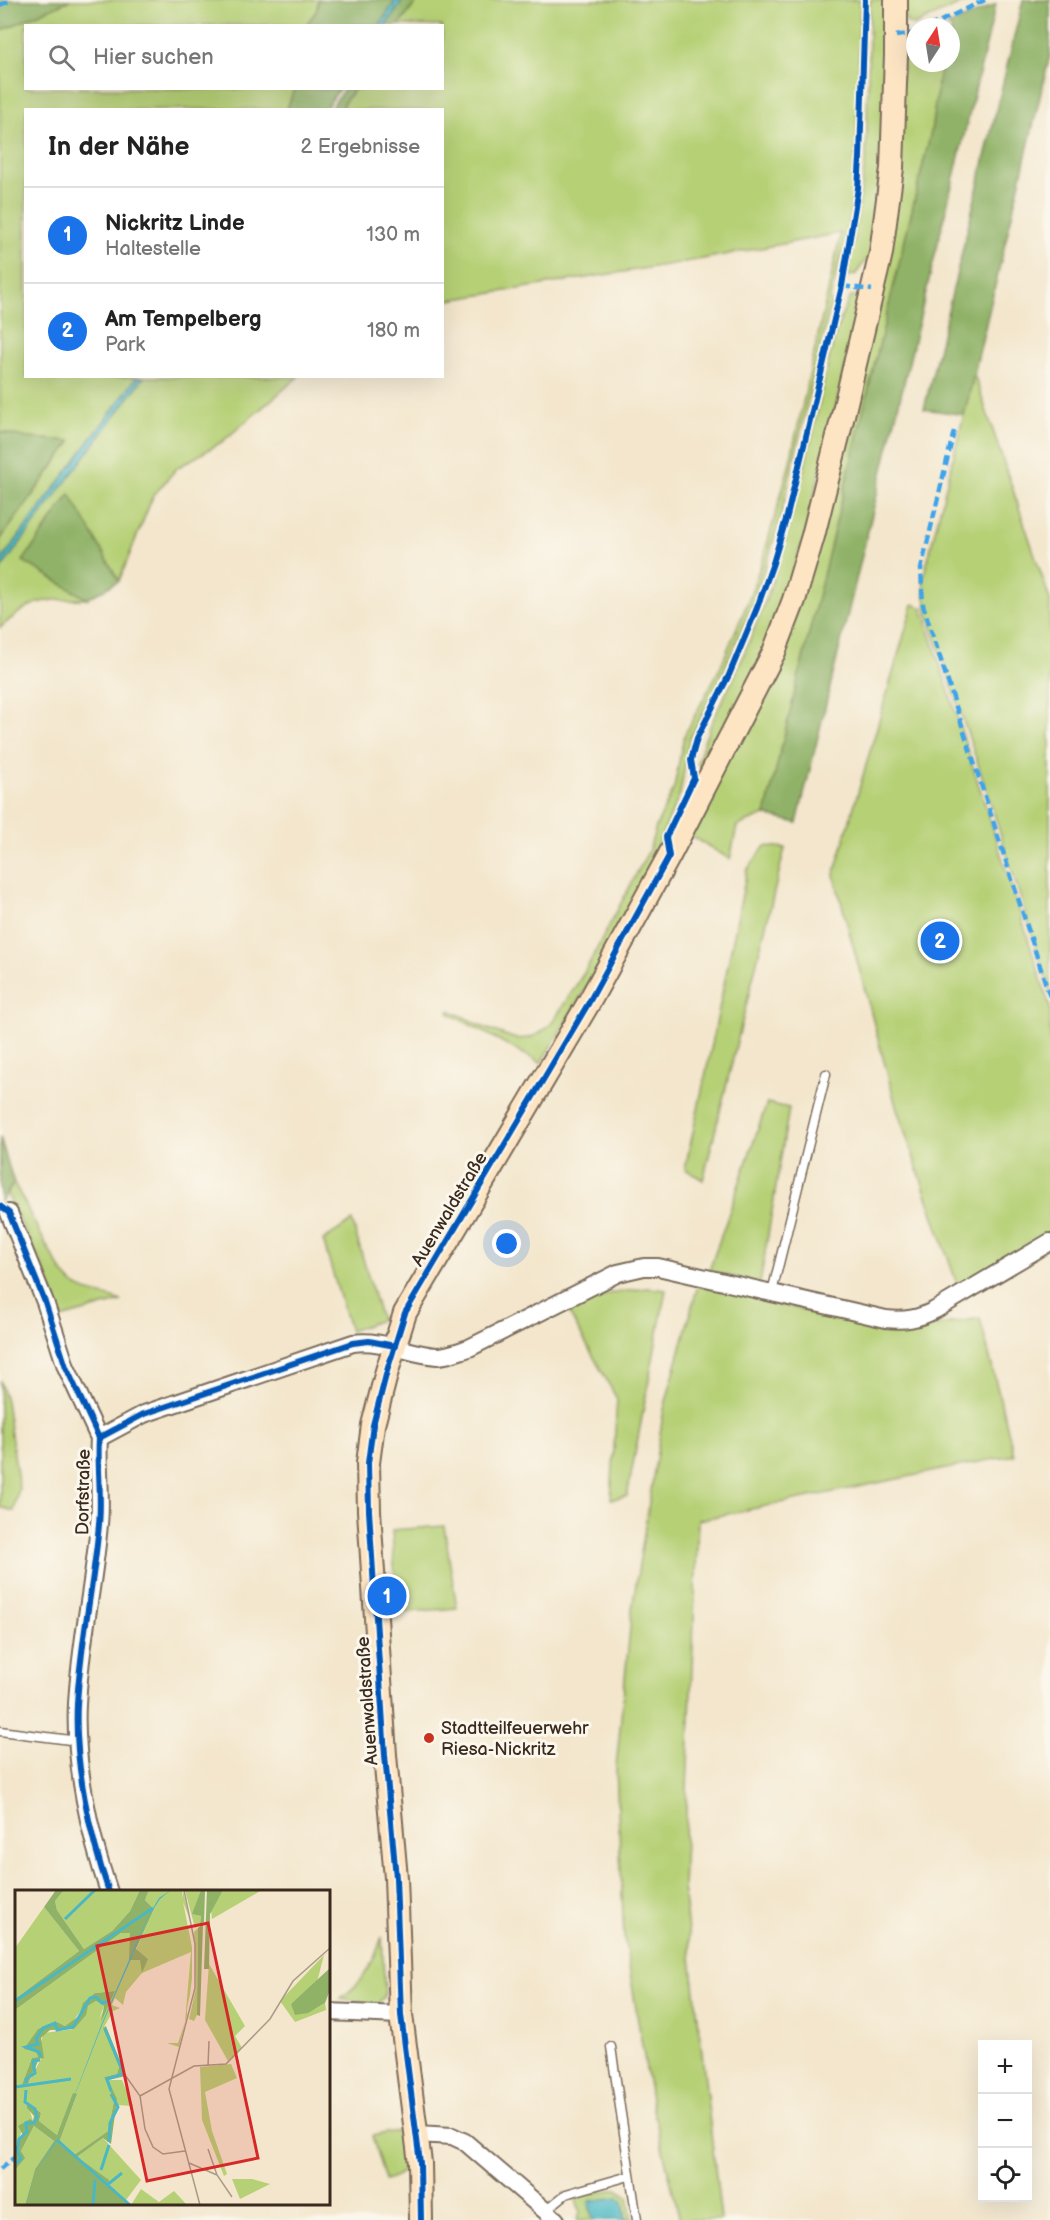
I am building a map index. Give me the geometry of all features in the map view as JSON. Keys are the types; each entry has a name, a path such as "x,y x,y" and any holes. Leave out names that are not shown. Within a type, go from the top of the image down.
{"street":[{"name":"Auenwaldstraße","path":"422,2220 420,2163 401,2015 396,1878 385,1755 368,1463 373,1425 405,1313 588,1004 668,857 774,652 794,600 813,536 881,253 892,168 896,0"},
{"path":"9,1213 45,1302 66,1367 99,1438"},
{"path":"395,1346 439,1356 470,1348 604,1279 644,1267 658,1267 885,1319 903,1321 920,1318 990,1280 1050,1242"},
{"name":"Dorfstraße","path":"108,1890 86,1801 78,1741 77,1707 80,1667 99,1525 99,1438 144,1414 353,1343 369,1341 395,1346"},
{"path":"330,2012 401,2015"},
{"path":"417,2134 452,2136 465,2142 551,2216"}],"lane":[{"path":"772,1292 826,1074"},
{"path":"0,1731 78,1741"},
{"path":"610,2047 629,2176 638,2220"},
{"path":"551,2216 566,2194 629,2176"}],"green space":[{"path":"0,0 70,0 0,31"},
{"path":"70,0 318,0 317,10 307,24 24,24 24,90 294,90 287,108 24,108 24,378 136,378 0,562 0,540 71,442 28,438 0,432 0,31"},
{"path":"318,0 396,0 381,24 307,24 317,10"},
{"path":"403,0 418,0 400,24 387,24"},
{"path":"418,0 860,0 857,129 849,218 781,515 767,562 723,673 689,740 680,794 656,849 655,854 659,857 618,934 541,1063 448,1013 450,1010 485,1028 516,1039 529,1038 540,1033 552,1023 584,973 649,850 656,827 674,788 684,736 719,670 763,559 789,466 841,233 697,260 444,301 444,108 344,108 342,105 353,90 444,90 444,24 400,24"},
{"path":"870,0 887,0 886,112 873,251 855,275 848,276 866,158"},
{"path":"904,0 969,0 929,18 906,18 906,20"},
{"path":"1023,0 1050,0 1050,55 974,374 964,415 924,409"},
{"path":"996,4 797,823 765,815 931,132 940,72 960,72 960,21"},
{"path":"906,53 906,72 940,72 931,132 765,815 737,826 730,859 691,836 821,539"},
{"path":"294,90 338,90 326,108 288,108"},
{"path":"343,90 353,90 342,105 344,108 331,108"},
{"path":"852,296 858,296 861,301 805,534 767,648 708,767 701,768 698,763 704,741 744,654 777,569 790,525 834,341 846,306"},
{"path":"974,374 1050,600 1050,992 984,782 927,613 923,579"},
{"path":"143,378 297,378 222,442 177,468 153,496 119,581 70,495 24,561 87,599 49,600 31,605 0,628 0,570"},
{"path":"0,432 28,438 71,441 0,540"},
{"path":"70,494 119,581 87,599 23,561"},
{"path":"913,604 922,608 1050,1007 1050,1237 959,1290 896,1106 834,875"},
{"path":"765,846 785,848 703,1180 685,1169 747,870"},
{"path":"767,1103 789,1108 760,1283 709,1271"},
{"path":"0,1137 14,1183 0,1202"},
{"path":"14,1183 50,1251 73,1284 78,1288 121,1301 61,1318 51,1287 7,1194"},
{"path":"352,1221 381,1320 350,1331 323,1240"},
{"path":"698,1285 882,1329 910,1330 980,1318 1014,1455 698,1520 683,1887 721,2220 680,2220 652,2105 624,1936 616,1768 632,1609 664,1409"},
{"path":"647,1288 666,1290 627,1496 611,1499 617,1399 568,1311 608,1294"},
{"path":"0,1380 6,1401 19,1488 14,1511 0,1507"},
{"path":"444,1526 457,1608 397,1613 392,1530"},
{"path":"382,1937 385,1996 378,2004 361,2006 362,2002 341,1998 367,1971"},
{"path":"406,2129 410,2155 407,2167 385,2180 372,2136"},
{"path":"617,2189 628,2196 632,2220 626,2220 623,2202 589,2203 593,2220 577,2220 580,2213 576,2199 582,2195"}],"water":[{"path":"396,0 403,0 387,24 381,24"},
{"path":"136,378 143,378 0,570 0,562"},
{"path":"618,2197 623,2202 626,2220 593,2220 590,2201"}],"marked path":[{"path":"0,5 12,0"},
{"path":"947,18 985,0"},
{"path":"896,36 906,34"},
{"path":"842,286 872,290"},
{"path":"954,431 921,569 923,605 1050,997"},
{"path":"0,2169 15,2157"}],"cycle path":[{"path":"421,2220 420,2163 401,2015 396,1878 385,1755 369,1511 368,1463 373,1425 405,1313 588,1004 669,856 666,837 694,778 691,760 697,738 729,675 773,563 787,516 842,286 858,188 865,0"},
{"path":"0,1206 9,1213 45,1302 66,1367 99,1438"},
{"path":"99,1438 144,1414 353,1343 369,1341 395,1346"},
{"path":"99,1438 99,1524 81,1659 77,1727 85,1800 108,1890"}],"place":[{"name":"Am Tempelberg","path":"940,941"},
{"name":"Nickritz Linde","path":"387,1596"},
{"name":"Stadtteilfeuerwehr Riesa-Nickritz","path":"429,1738"}]}
